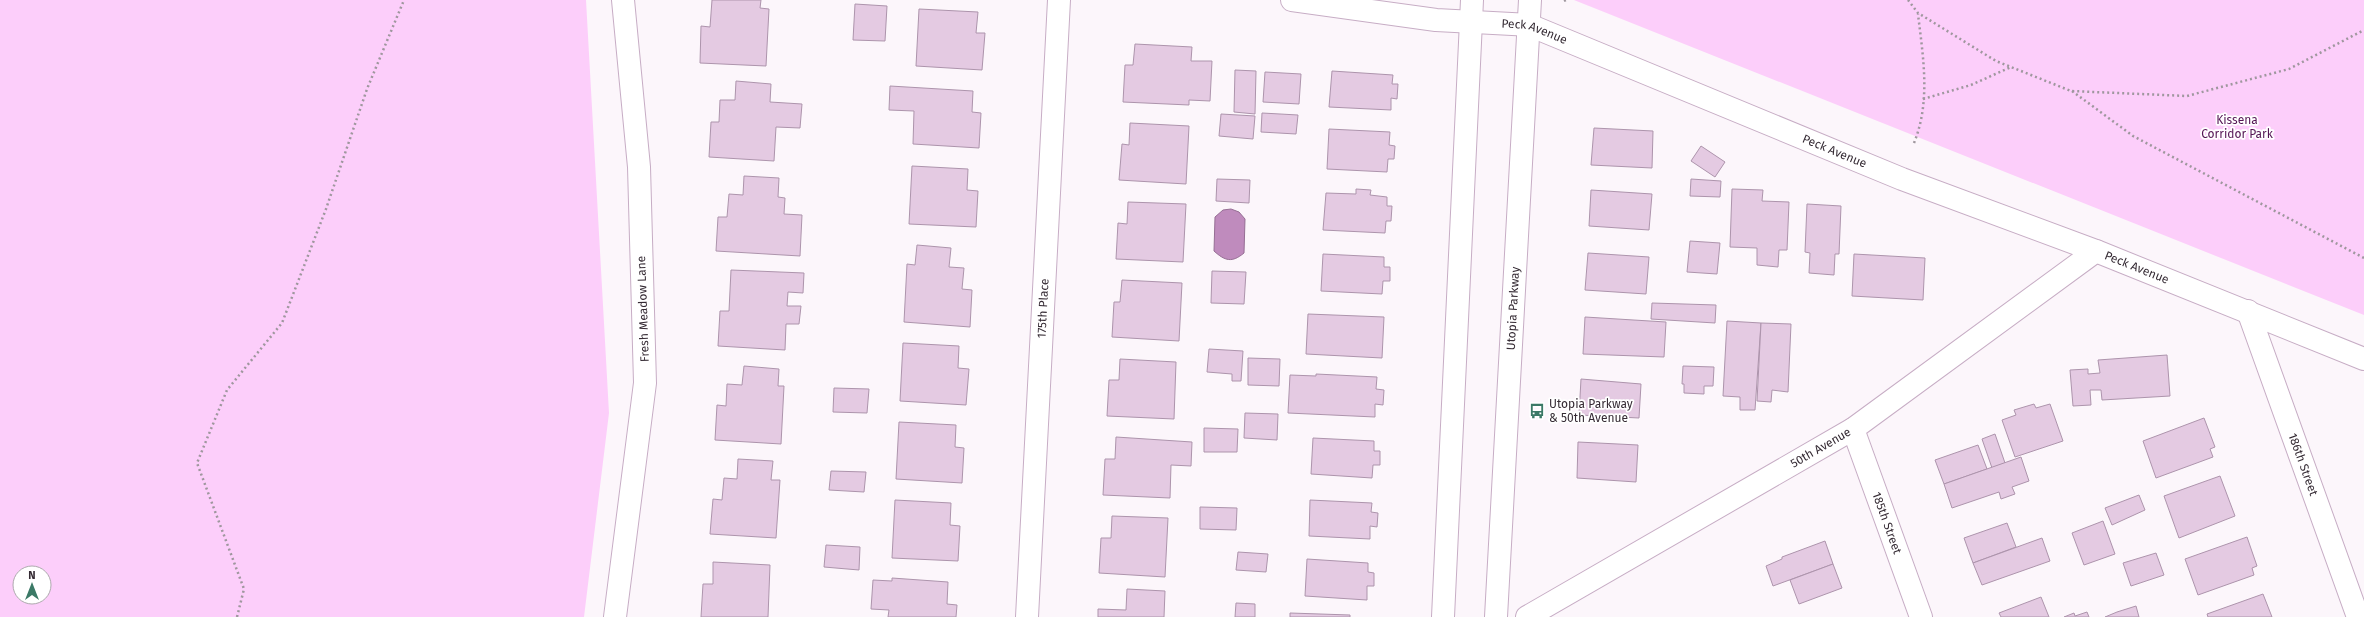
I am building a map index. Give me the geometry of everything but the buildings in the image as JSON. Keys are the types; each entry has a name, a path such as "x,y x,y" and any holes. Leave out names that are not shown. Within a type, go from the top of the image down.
{"street":[{"name":"Fresh Meadow Lane","path":"616,617 645,383 639,167 622,0"},
{"name":"175th Place","path":"1027,617 1059,0"},
{"name":"Peck Avenue","path":"1292,0 1410,17 1471,23 1529,25 1902,179 2096,251 2364,358"},
{"path":"1443,617 1472,0"},
{"name":"Utopia Parkway","path":"1496,617 1530,0"},
{"name":"50th Avenue","path":"1527,617 1854,429 2096,251"},
{"name":"186th Street","path":"2248,311 2358,617"},
{"name":"185th Street","path":"1854,429 1921,617"}],"path":[{"path":"237,617 244,589 197,463 227,390 282,323 326,209 367,89 404,0"},
{"path":"1908,0 1918,13 1996,61 2072,91 2133,136 2364,258"},
{"path":"1914,143 1918,132 1925,87 1918,13"},
{"path":"2072,91 2187,96 2289,69 2364,30"},
{"path":"1923,99 1971,85 2011,67"}],"green space":[{"path":"0,0 586,0 609,413 584,617 0,617"},
{"name":"Kissena Corridor Park","path":"1574,0 2364,0 2364,315"}],"shaded area":[{"path":"1231,209 1239,212 1245,219 1244,253 1229,260 1225,259 1214,251 1215,217 1223,210"}],"place":[{"name":"Utopia Parkway & 50th Avenue","path":"1537,411"}]}
